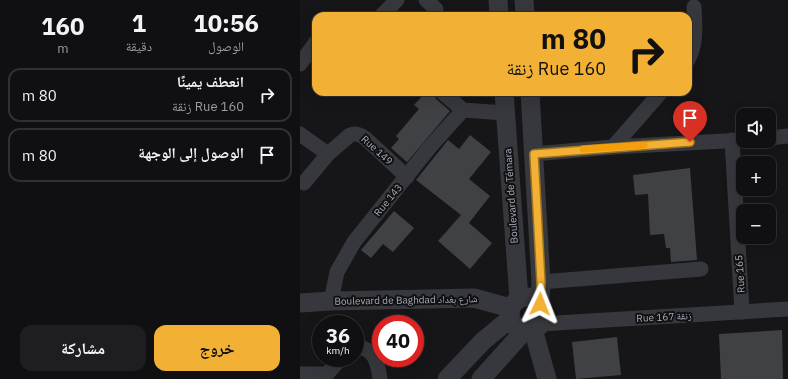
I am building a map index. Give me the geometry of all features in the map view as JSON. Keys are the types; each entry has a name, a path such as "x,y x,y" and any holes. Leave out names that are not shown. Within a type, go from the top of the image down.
{"street":[{"path":"386,12 397,0"},
{"path":"498,0 499,12"},
{"path":"524,0 525,12"},
{"path":"692,50 696,34 694,2"},
{"path":"447,96 463,110 505,114"},
{"name":"Boulevard de Témara","path":"504,96 514,308"},
{"path":"481,379 533,328 544,315 540,304 541,282 530,96"},
{"path":"614,147 658,96"},
{"name":"Rue 143","path":"331,301 334,283 343,260 358,237 463,110"},
{"name":"Rue 149","path":"304,183 328,154 350,134 357,133 365,138 407,177"},
{"path":"300,134 328,154"},
{"path":"776,137 788,136"},
{"path":"534,154 614,147 736,140"},
{"name":"Rue 165","path":"738,148 742,312"},
{"path":"541,282 701,269"},
{"path":"447,379 514,308 529,297 540,304"},
{"name":"Boulevard de Baghdad شارع بغداد","path":"300,303 474,298 514,308"},
{"path":"514,308 515,326 533,328"},
{"name":"Rue 167 زنقة","path":"533,328 788,309"},
{"path":"533,328 547,379"},
{"path":"364,349 371,351 377,363 380,379"},
{"path":"300,374 322,376 336,368"}],"building":[{"path":"422,96 435,96 436,99 450,111 407,162 391,148 399,139 396,136 419,109 414,105"},
{"path":"470,135 491,152 469,179 490,196 469,223 492,243 470,269 438,241 461,215 416,180 448,140 459,149"},
{"path":"690,168 697,260 671,262 670,248 666,248 664,234 650,235 648,194 635,195 633,175"},
{"path":"394,211 414,228 393,252 383,244 371,258 361,250"},
{"path":"782,330 783,379 721,379 719,334"},
{"path":"617,337 621,375 576,379 572,342"}],"slow traffic":[{"path":"583,149 644,145"}],"route":[{"path":"540,304 541,282 534,154 690,142"}]}
